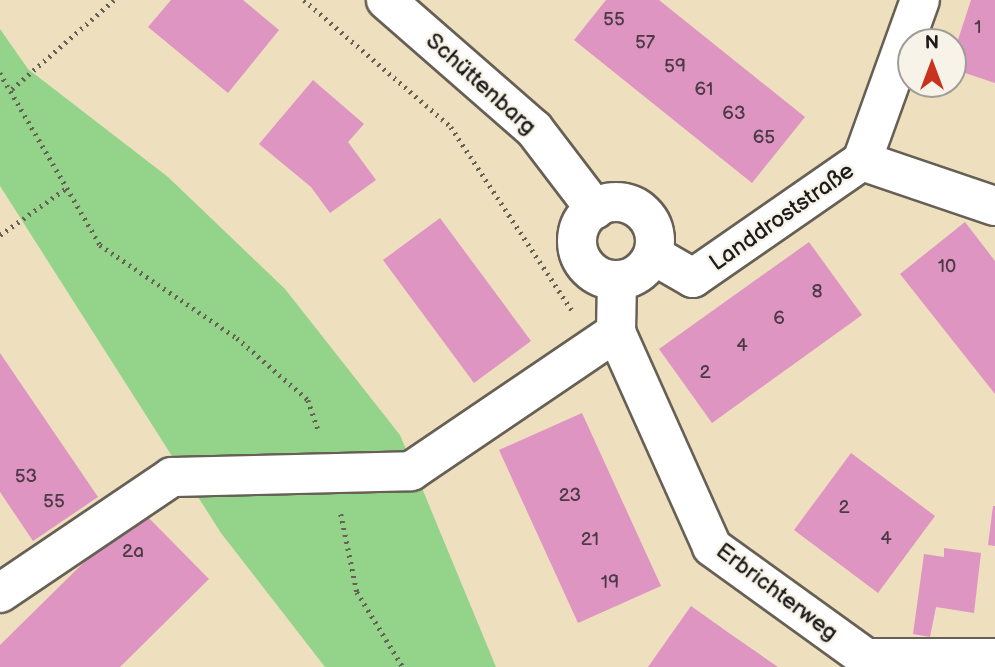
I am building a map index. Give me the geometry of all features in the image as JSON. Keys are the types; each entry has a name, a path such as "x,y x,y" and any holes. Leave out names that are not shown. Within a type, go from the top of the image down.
{"street":[{"name":"Schüttenbarg","path":"386,0 534,129 594,209"},
{"path":"862,161 920,0"},
{"name":"Landdroststraße","path":"653,255 693,278 862,161 995,206"},
{"path":"608,204 635,207 653,228 653,255 632,277 617,280 594,273 579,253 580,228 594,209 608,204"},
{"name":"Erbrichterweg","path":"617,280 616,331 712,547 866,658 995,658"},
{"path":"0,593 172,477 411,471 616,331"}],"path":[{"path":"12,89 114,0"},
{"path":"304,0 451,127 584,329 616,331"},
{"path":"0,73 12,89 65,189 100,245 237,338 308,400 333,473 357,592 402,667"},
{"path":"0,235 65,189"}],"green space":[{"path":"0,29 28,69 168,177 285,289 400,435 496,667 325,667 221,533 0,186"}],"building":[{"path":"171,0 243,0 279,30 228,93 148,27"},
{"path":"606,0 659,0 805,117 752,183 574,40"},
{"path":"971,0 995,0 995,83 967,74 967,28 962,28"},
{"path":"313,80 364,124 348,142 376,180 330,213 311,187 259,144"},
{"path":"440,218 531,341 474,383 383,260"},
{"path":"965,222 995,261 995,394 900,274"},
{"path":"809,242 862,315 712,423 659,349"},
{"path":"0,353 98,497 33,541 0,492"},
{"path":"582,413 661,586 578,623 499,450"},
{"path":"851,453 935,516 878,593 794,530"},
{"path":"995,506 995,546 988,545"},
{"path":"139,508 209,579 120,667 0,667 0,645"},
{"path":"944,548 981,553 974,613 936,607 930,637 913,634 924,554 944,557"},
{"path":"691,606 729,633 778,667 648,667"}]}
